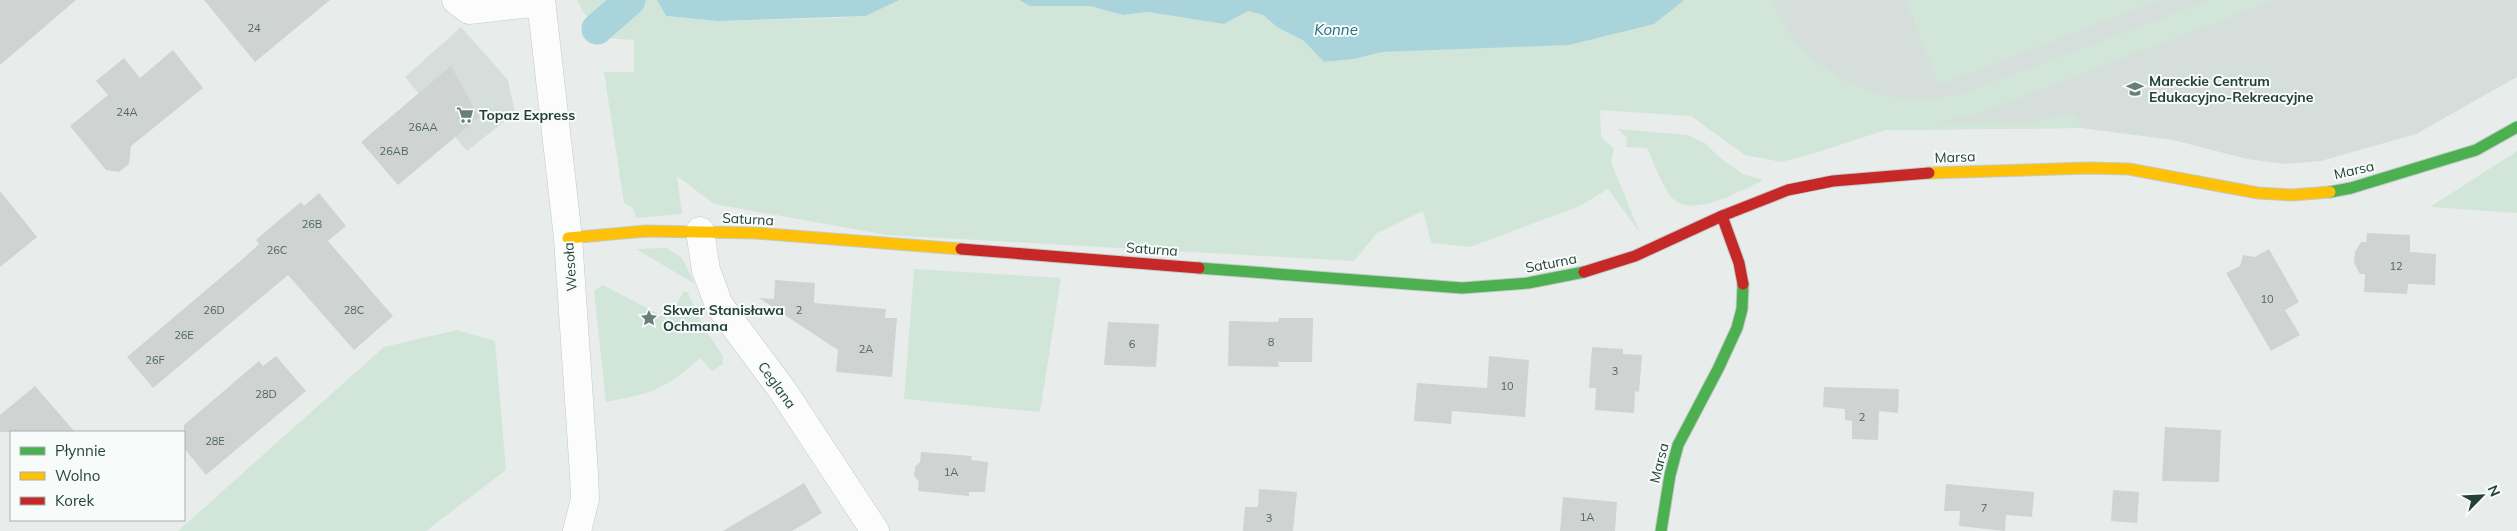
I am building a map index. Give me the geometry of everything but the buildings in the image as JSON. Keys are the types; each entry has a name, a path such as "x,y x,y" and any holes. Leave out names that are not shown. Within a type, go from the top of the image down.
{"street":[{"path":"456,0 469,10 541,1"},
{"name":"Wesoła","path":"541,1 568,238 584,474 584,499 577,531"},
{"name":"Marsa","path":"1661,531 1677,447 1723,357 1741,316 1744,293 1742,274 1722,216 1788,190 1833,181 1896,174 2089,168 2129,169 2168,174 2258,193 2292,195 2322,193 2351,188 2476,150 2517,126"},
{"name":"Saturna","path":"568,238 646,231 756,233 1462,288 1541,282 1577,274 1635,256 1722,216"},
{"name":"Ceglana","path":"700,232 706,270 719,305 783,391 875,531"}],"shaded area":[{"name":"Mareckie Centrum Edukacyjno-Rekreacyjne","path":"1717,0 2517,0 2517,77 2416,134 2321,161 2285,164 2247,159 2173,140 2081,128 1886,130"},
{"path":"461,27 508,80 515,113 467,151 405,77"}],"green space":[{"path":"577,0 657,0 666,16 718,21 866,16 899,0 1019,0 1030,6 1090,6 1123,15 1148,12 1224,24 1248,11 1263,15 1277,27 1304,41 1324,62 1354,59 1382,52 1427,50 1646,0 1771,0 1793,38 1808,55 1826,69 1865,89 1886,96 1922,99 1962,94 2210,0 2274,0 1969,117 1932,122 2032,123 2074,113 2081,128 1886,130 1781,162 1745,155 1691,116 1600,110 1601,137 1614,149 1611,162 1640,233 1608,189 1582,205 1470,247 1431,243 1423,211 1377,233 1354,261 887,235 714,204 677,176 682,214 636,218 633,208 624,203 604,72 634,72 634,40 606,38 583,12"},
{"path":"1906,0 2159,0 1939,85"},
{"path":"1618,129 1687,135 1705,143 1718,156 1742,174 1764,180 1715,202 1688,205 1677,202 1666,189 1647,148 1626,147 1627,138"},
{"path":"2517,151 2517,213 2430,207"},
{"path":"667,248 682,258 695,284 636,249"},
{"path":"914,269 1061,278 1040,412 904,399"},
{"path":"603,285 668,319 684,291 688,293 706,331 723,356 723,364 712,371 700,358 677,377 657,389 606,402 594,291"},
{"path":"457,330 495,341 506,470 426,531 178,531 384,347"}],"water":[{"path":"657,0 899,0 866,16 718,21 666,16"},
{"name":"Konne","path":"1019,0 1683,1 1654,24 1569,45 1382,52 1354,59 1324,62 1304,41 1277,27 1263,15 1248,11 1224,24 1148,12 1123,15 1090,6 1030,6"}],"waterway":[{"path":"597,29 630,0"}],"traffic: fast":[{"path":"2330,192 2351,188 2476,150 2517,127"},
{"path":"1199,268 1462,288 1528,283 1584,272"},
{"path":"1661,531 1670,475 1678,445 1737,328 1742,309 1743,284"}],"traffic: slow":[{"path":"1929,173 2089,168 2129,169 2258,193 2292,195 2330,192"},
{"path":"568,238 646,231 756,233 961,249"}],"traffic: jam":[{"path":"1743,284 1739,263 1722,216 1788,190 1833,181 1929,173"},
{"path":"1584,272 1635,256 1722,216"},
{"path":"961,249 1199,268"}],"place":[{"name":"Mareckie Centrum Edukacyjno-Rekreacyjne","path":"2135,89"},
{"name":"Topaz Express","path":"465,115"},
{"name":"Skwer Stanisława Ochmana","path":"649,318"}]}
